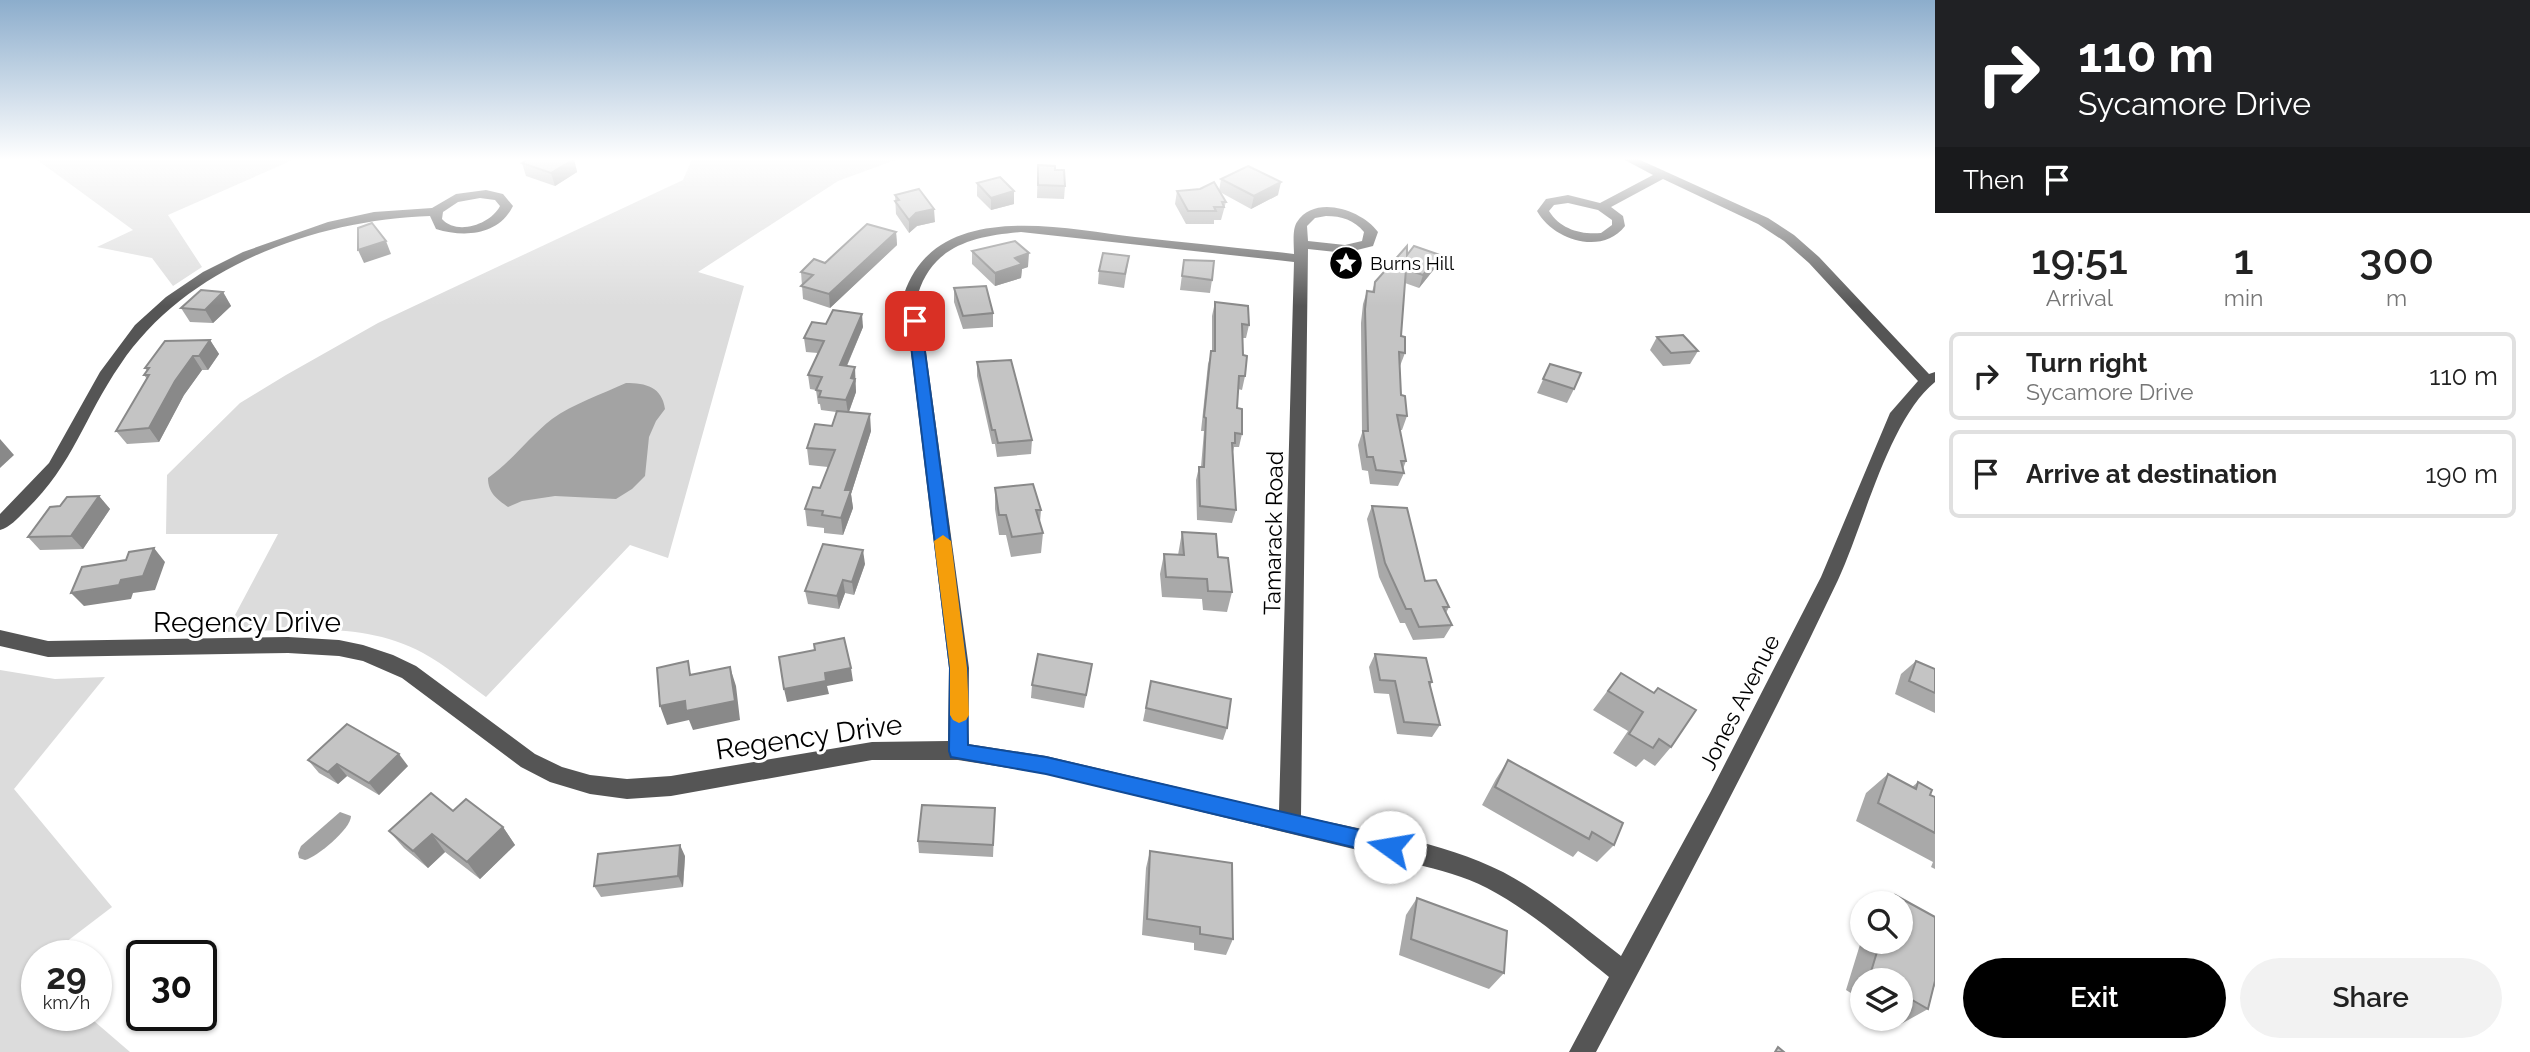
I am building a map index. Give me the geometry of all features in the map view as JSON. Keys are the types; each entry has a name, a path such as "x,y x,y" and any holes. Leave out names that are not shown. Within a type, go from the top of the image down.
{"street":[{"path":"0,524 35,491 62,457 106,374 126,343 175,298 228,265 303,234 373,217 437,211 441,208"},
{"path":"437,211 436,219 440,226 466,230 495,221 504,214 506,208"},
{"path":"1545,208 1543,211 1550,223 1559,229 1598,237 1609,235 1619,226 1618,219 1603,208"},
{"path":"1735,208 1763,221 1789,238 1931,379"},
{"name":"Tamarack Road","path":"958,751 958,668 911,294 922,267 940,251 963,239 991,231 1021,228 1301,251 1290,823"},
{"name":"Jones Avenue","path":"1582,1052 1718,800 1830,577 1898,413 1931,379"},
{"name":"Regency Drive","path":"0,638 48,649 73,650 314,646 359,651 394,663 409,672 518,754 548,773 576,783 607,789 671,786 872,751 958,751 1046,765 1468,868 1525,898 1623,972"}],"shaded area":[{"path":"103,208 184,208 168,215 202,267 173,286 152,258 97,247 133,230"},
{"path":"623,208 796,208 698,272 744,286 668,558 630,545 486,697 423,653 376,636 326,630 226,632 278,534 166,534 167,475 240,403 378,323"},
{"path":"626,383 640,384 657,391 665,409 649,437 645,476 632,489 616,499 555,496 522,501 508,507 494,495 488,478 552,419"},
{"path":"0,670 55,679 105,677 14,789 112,907 69,940 21,940 21,1031 106,1031 130,1052 0,1052"},
{"path":"340,812 351,816 350,822 340,835 310,858 299,858 301,846"}],"building":[{"path":"900,208 934,209 916,213 909,220"},
{"path":"1186,208 1215,208 1216,211 1188,211"},
{"path":"372,223 386,241 358,250 358,228"},
{"path":"867,224 896,232 829,294 801,286 813,275 801,272 814,259 825,263"},
{"path":"1015,241 1029,253 1015,258 1022,264 995,273 972,251"},
{"path":"1407,246 1407,255 1414,246 1440,255 1423,275 1406,269 1401,336 1405,337 1405,353 1399,352 1401,395 1405,396 1407,416 1397,415 1406,461 1401,461 1404,473 1376,470 1373,457 1367,457 1363,431 1368,431 1365,309 1367,291 1374,292 1375,282"},
{"path":"1103,253 1129,256 1125,274 1099,271"},
{"path":"1184,260 1214,261 1212,280 1182,276"},
{"path":"986,286 993,313 963,316 954,288"},
{"path":"201,290 223,292 205,310 181,308"},
{"path":"1215,302 1248,306 1249,325 1242,324 1243,355 1247,356 1245,376 1239,376 1237,408 1242,409 1242,434 1235,433 1235,443 1232,443 1236,510 1200,506 1199,467 1204,467 1204,417 1211,351 1215,351"},
{"path":"833,310 862,314 840,365 855,367 851,378 855,379 846,400 819,397 821,391 816,390 822,377 808,375 824,341 804,338 812,322 826,324"},
{"path":"1683,335 1698,351 1671,353 1657,337"},
{"path":"210,340 199,356 193,356 175,381 149,428 116,431 149,375 144,375 149,368 145,368 165,341"},
{"path":"1011,360 1032,440 998,443 995,430 992,430 977,362"},
{"path":"1550,364 1581,373 1574,389 1543,379"},
{"path":"837,411 870,414 845,490 851,490 841,518 822,515 823,511 805,509 813,487 820,488 835,450 807,448 815,424 832,426"},
{"path":"1033,484 1041,510 1036,510 1043,533 1012,537 1006,515 999,515 995,488"},
{"path":"99,496 71,536 28,537 50,507 60,506 67,497"},
{"path":"1372,506 1407,508 1425,581 1436,580 1449,607 1443,607 1452,625 1419,627 1411,609 1406,609 1385,563"},
{"path":"1182,532 1216,534 1218,557 1228,558 1232,592 1208,591 1207,579 1166,577 1164,554 1184,555"},
{"path":"823,544 863,550 852,582 843,580 837,596 805,591"},
{"path":"154,548 143,576 121,580 119,585 71,593 82,567 126,560 129,552"},
{"path":"844,638 851,668 825,673 826,681 784,689 779,657 815,650 814,644"},
{"path":"1038,654 1092,664 1086,695 1032,685"},
{"path":"1375,654 1426,658 1440,725 1404,722 1395,681 1380,680"},
{"path":"688,661 690,675 730,667 735,701 686,711 685,701 660,706 657,668"},
{"path":"1916,661 1935,669 1935,693 1909,681"},
{"path":"1621,673 1654,693 1658,688 1696,710 1671,747 1659,739 1653,748 1629,734 1643,712 1608,691"},
{"path":"1151,681 1231,699 1227,728 1146,708"},
{"path":"347,724 399,754 369,783 337,764 328,772 308,760"},
{"path":"1508,760 1623,823 1614,845 1592,832 1589,839 1495,787"},
{"path":"1888,774 1916,789 1918,782 1932,790 1930,795 1935,797 1935,833 1878,803"},
{"path":"431,793 453,811 466,799 503,827 467,862 432,834 413,851 389,831"},
{"path":"922,805 995,808 993,845 918,841"},
{"path":"680,845 678,876 594,886 598,854"},
{"path":"1150,851 1232,863 1233,939 1200,934 1200,927 1147,919"},
{"path":"1417,898 1507,931 1504,973 1411,939"},
{"path":"1913,905 1935,917 1935,981 1928,1009 1913,1000 1913,968 1872,968 1876,954 1913,954"}],"slow traffic":[{"path":"943,541 958,668 959,715"}],"place":[{"name":"Burns Hill","path":"1346,263"}],"route":[{"path":"915,321 958,668 958,751 1046,765 1390,847"}]}
